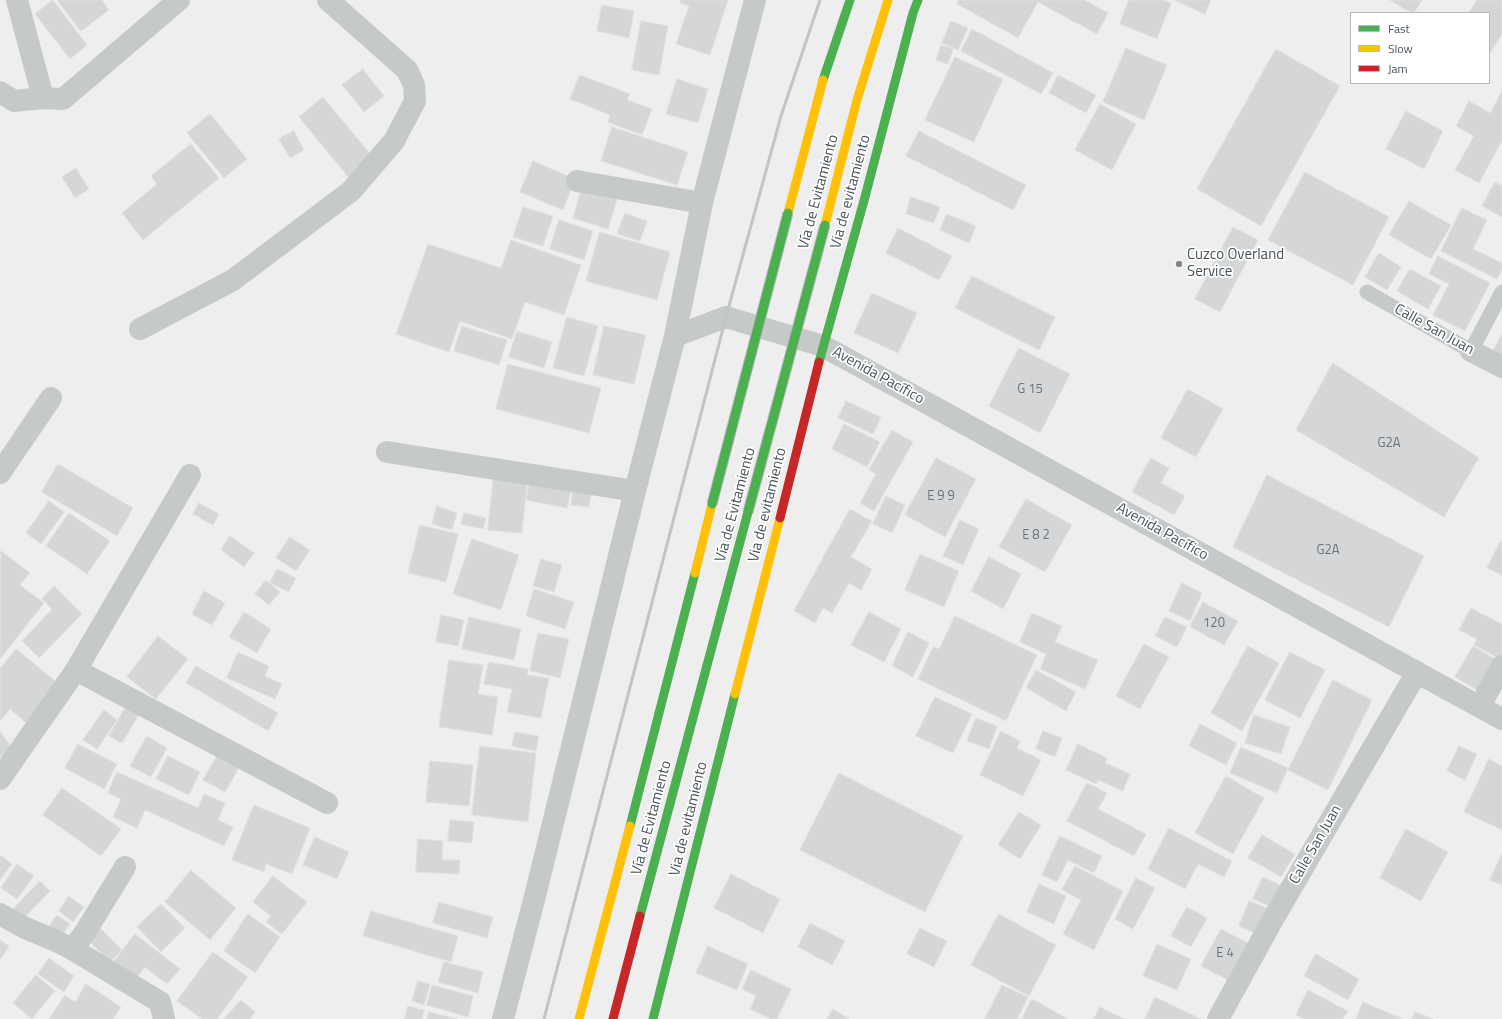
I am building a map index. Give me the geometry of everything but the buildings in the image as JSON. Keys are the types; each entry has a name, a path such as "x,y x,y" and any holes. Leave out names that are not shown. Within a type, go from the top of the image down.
{"main road":[{"name":"Vía de Evitamiento","path":"579,1019 819,94 850,0"},
{"name":"Vía de Evitamiento","path":"613,1019 857,100 888,0"},
{"name":"Via de evitamiento","path":"653,1019 823,346 865,197 913,13 918,0"}],"street":[{"path":"17,0 44,98"},
{"path":"5,100 44,98 63,99 179,0"},
{"path":"140,329 233,280 351,191 394,142 415,101 414,85 407,70 328,0"},
{"path":"503,1019 675,336 702,203 755,0"},
{"path":"577,181 702,203"},
{"name":"Avenida Pacífico","path":"675,336 726,317 823,346 1502,718"},
{"name":"Calle San Juan","path":"1471,351 1502,367"},
{"path":"0,473 51,398"},
{"path":"387,452 635,491"},
{"path":"0,779 76,670 190,475"},
{"path":"1480,706 1502,666"},
{"path":"76,670 327,803"},
{"name":"Calle San Juan","path":"1218,1019 1276,914 1417,672"},
{"path":"72,949 84,934 125,867"},
{"path":"0,914 23,927 72,949 160,1002 164,1019"}],"lane":[{"name":"Calle San Juan","path":"1367,292 1471,351"},
{"path":"1471,351 1502,292"}],"railway":[{"path":"544,1019 726,317 781,116 820,0"}],"traffic: fast":[{"path":"823,80 850,0"},
{"path":"819,362 865,197 913,13 918,0"},
{"path":"712,504 788,213"},
{"path":"748,512 825,225"},
{"path":"640,916 748,512"},
{"path":"630,826 695,573"},
{"path":"653,1019 735,694"}],"traffic: slow":[{"path":"825,225 857,100 888,0"},
{"path":"788,213 823,80"},
{"path":"695,573 712,504"},
{"path":"735,694 780,518"},
{"path":"579,1019 630,826"}],"traffic: jam":[{"path":"780,518 819,362"},
{"path":"613,1019 640,916"}],"place":[{"name":"Cuzco Overland Service","path":"1179,264"}]}
